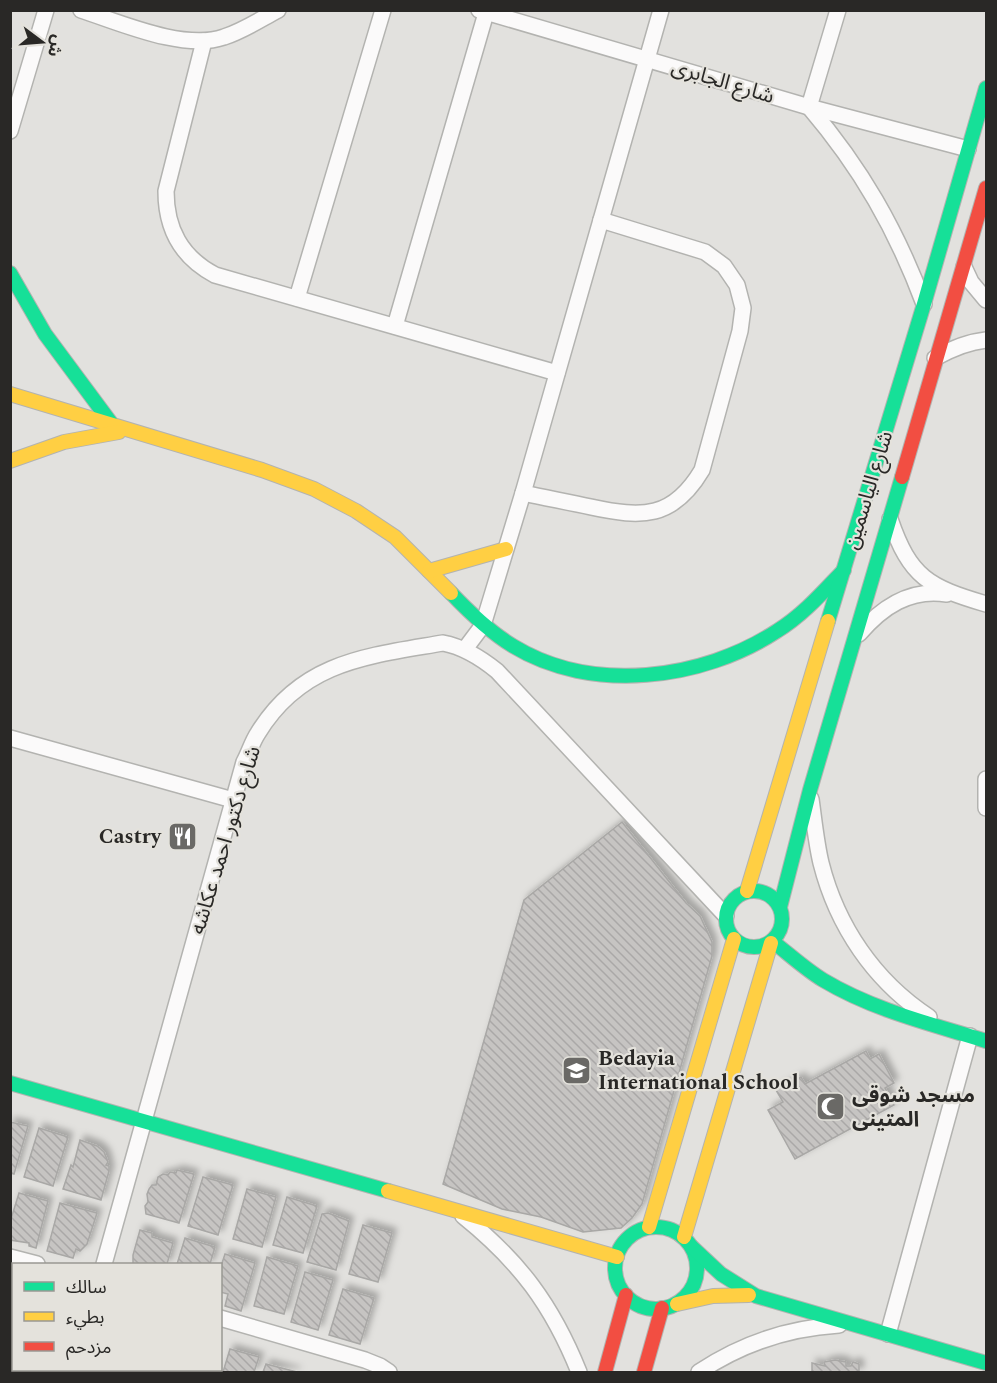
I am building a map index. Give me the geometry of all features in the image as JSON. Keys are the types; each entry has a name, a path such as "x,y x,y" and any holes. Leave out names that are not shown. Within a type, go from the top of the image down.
{"street":[{"path":"10,130 46,10"},
{"path":"81,10 167,37 204,41 224,37 278,10"},
{"path":"297,298 383,10"},
{"path":"465,649 483,625 661,10"},
{"path":"838,10 809,107 852,160 882,208 907,260 924,304"},
{"path":"395,326 482,11"},
{"name":"شارع الجابرى","path":"482,11 809,107 968,149"},
{"path":"204,41 166,191 166,206 171,228 186,253 208,271 557,373"},
{"name":"شارع الياسمين","path":"747,891 987,88"},
{"name":"شارع الياسمين","path":"780,907 810,790 935,358 987,188"},
{"path":"523,493 625,514 646,513 664,508 681,497 693,485 702,470 740,331 743,308 737,285 724,266 705,252 601,220"},
{"path":"964,267 971,282 987,300"},
{"path":"10,273 37,324 114,427"},
{"path":"935,358 967,343 987,340"},
{"path":"10,394 296,480 364,516 395,538 483,625 519,649 560,667 606,677 654,676 723,659 767,638 807,609 844,570"},
{"path":"10,461 33,451 79,437 127,431"},
{"path":"890,519 899,546 914,568 936,586 959,596"},
{"path":"429,571 506,549"},
{"path":"855,639 889,605 911,595 935,592 987,604"},
{"name":"شارع دكتور احمد عكاشه","path":"104,1263 244,762 257,734 276,708 299,687 326,670 355,659 443,643 465,649 497,671 726,916"},
{"path":"10,738 233,800"},
{"path":"987,779 987,808"},
{"path":"810,790 820,860 830,895 845,927 864,957 888,984 914,1008 944,1027"},
{"path":"644,1372 667,1307 682,1299 690,1291 695,1280 696,1257 688,1242 771,942 781,929 783,914 770,895 755,890 747,891 735,898 726,916 728,928 734,939 740,944 755,948 771,942"},
{"path":"650,1227 734,939"},
{"path":"771,942 821,979 852,996 884,1009 987,1041"},
{"path":"888,1334 970,1036"},
{"path":"10,1083 617,1257"},
{"path":"458,1212 491,1238 520,1269 550,1311 566,1339 579,1372"},
{"path":"756,1296 729,1294 702,1297 667,1307 642,1306 626,1294 617,1277 617,1257 632,1234 650,1227 668,1228 688,1242 708,1266 731,1283 756,1296 987,1363"},
{"path":"10,1257 33,1263"},
{"path":"605,1372 626,1294"},
{"path":"222,1319 365,1360 388,1372"},
{"path":"699,1372 747,1345 782,1333 818,1326 851,1324"}],"building":[{"name":"Bedayia International School","path":"622,822 686,903 700,916 712,942 712,956 642,1204 621,1228 583,1232 541,1217 502,1209 443,1184 524,900"},
{"name":"مسجد شوقى المتينى","path":"866,1051 870,1059 879,1054 894,1083 885,1088 894,1105 795,1159 768,1110 783,1102 776,1090 801,1077 805,1084"},
{"path":"10,1122 28,1126 14,1174 10,1173"},
{"path":"39,1128 68,1137 53,1186 24,1177"},
{"path":"80,1140 97,1146 104,1152 108,1162 106,1165 109,1166 109,1171 101,1200 63,1189 71,1165 73,1167"},
{"path":"177,1170 194,1174 179,1223 146,1214 145,1206 148,1202 149,1189 152,1185 156,1185 158,1177 163,1174 168,1175 170,1172 176,1173"},
{"path":"203,1177 233,1185 218,1235 188,1226"},
{"path":"247,1189 276,1197 262,1247 233,1239"},
{"path":"19,1193 48,1201 36,1248 29,1246 29,1243 10,1240 10,1222"},
{"path":"287,1197 317,1206 303,1253 273,1245"},
{"path":"60,1203 97,1213 87,1244 80,1251 76,1249 73,1258 47,1251"},
{"path":"328,1213 349,1221 336,1270 307,1262 322,1214"},
{"path":"363,1225 392,1233 378,1282 349,1274"},
{"path":"140,1230 152,1233 152,1237 173,1243 167,1263 133,1263"},
{"path":"185,1238 215,1247 210,1263 177,1263"},
{"path":"225,1254 255,1263 241,1311 225,1306 228,1294 222,1292 222,1263"},
{"path":"267,1257 298,1266 284,1314 254,1306"},
{"path":"305,1272 333,1280 318,1330 291,1322"},
{"path":"343,1289 374,1298 360,1344 329,1335"},
{"path":"230,1349 259,1357 254,1372 223,1372"},
{"path":"835,1360 846,1362 846,1366 851,1366 853,1362 859,1364 859,1372 812,1372 812,1363 825,1366 824,1362"},
{"path":"266,1364 297,1372 263,1372"},
{"path":"182,1371 214,1371 213,1372"}],"traffic: fast":[{"path":"828,621 924,304 986,88"},
{"path":"10,273 45,334 114,427"},
{"path":"780,907 810,790 902,477"},
{"path":"451,593 496,635 544,661 577,671 611,675 646,675 681,670 715,661 747,648 795,618 844,570"},
{"path":"748,891 760,891 770,895 778,903 782,919 778,935 770,943 760,947 748,947 738,943 730,935 726,925 726,913 730,903 738,895 748,891"},
{"path":"772,941 816,976 842,991 882,1008 986,1041"},
{"path":"10,1083 388,1191"},
{"path":"656,1227 672,1230 685,1239 694,1252 697,1268 694,1284 685,1297 672,1306 656,1309 640,1306 627,1297 618,1284 615,1268 618,1252 627,1239 640,1230 656,1227"},
{"path":"691,1246 721,1274 756,1296 986,1363"}],"traffic: slow":[{"path":"10,394 262,470 314,489 356,511 395,537 451,593"},
{"path":"10,461 64,442 119,432"},
{"path":"429,571 506,549"},
{"path":"747,891 828,621"},
{"path":"649,1227 734,939"},
{"path":"684,1237 771,943"},
{"path":"388,1191 617,1257"},
{"path":"677,1304 713,1296 749,1295"}],"traffic: jam":[{"path":"902,477 986,188"},
{"path":"605,1372 626,1295"},
{"path":"644,1372 662,1308"}],"place":[{"name":"Castry","path":"182,836"},
{"name":"Bedayia International School","path":"577,1070"},
{"name":"مسجد شوقى المتينى","path":"831,1107"}]}
